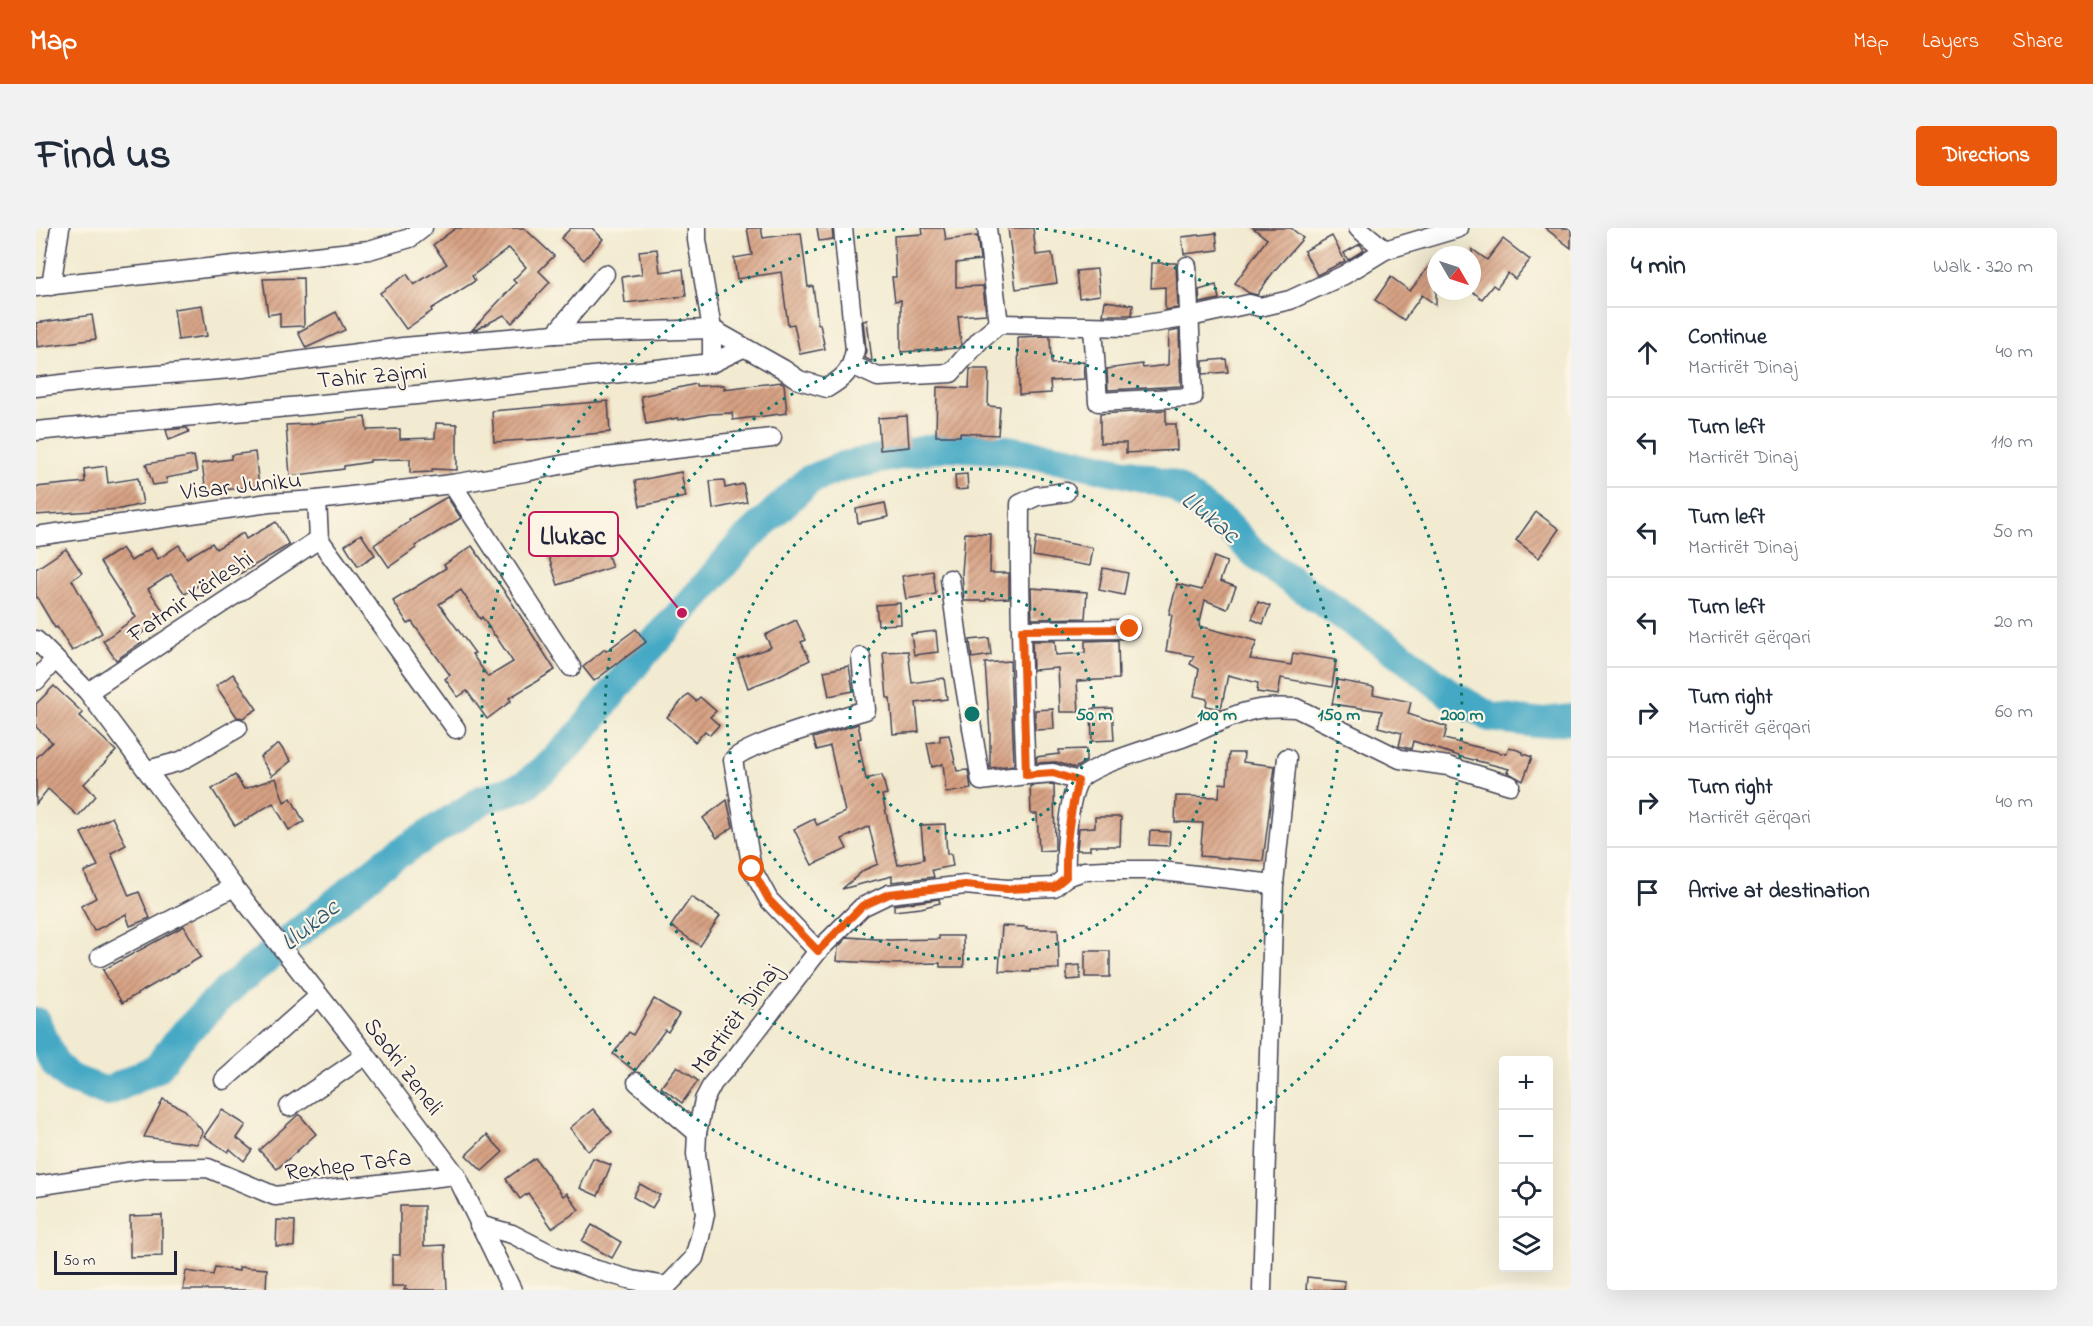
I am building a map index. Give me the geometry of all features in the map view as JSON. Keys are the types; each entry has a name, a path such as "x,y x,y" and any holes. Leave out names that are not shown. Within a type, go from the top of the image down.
{"street":[{"path":"60,228 44,286 369,250 410,238 423,228"},
{"path":"697,228 712,329 712,363"},
{"path":"712,329 799,380 827,388 843,378 852,365 855,350 843,228"},
{"path":"987,228 999,324"},
{"path":"1358,228 1385,250"},
{"path":"852,365 878,377 951,373 981,339 999,324 1128,327 1249,304 1260,307 1290,300 1344,275 1385,250 1458,228"},
{"path":"1093,327 1098,402 1192,397 1187,266"},
{"path":"555,334 605,274"},
{"name":"Tahir Zajmi","path":"36,387 243,368 403,347 555,334 712,329"},
{"name":"Tahir Zajmi","path":"36,431 448,392 712,363 743,348"},
{"name":"Visar Juniku","path":"36,536 269,503 317,500 452,484 596,458 772,438"},
{"path":"452,484 571,667"},
{"path":"1026,775 1019,591 1020,504 1037,496 1066,492"},
{"path":"317,500 319,539 456,729"},
{"name":"Fatmir Kërleshi","path":"88,692 319,539"},
{"path":"950,579 958,645 981,781 1053,773 1078,781"},
{"path":"1022,630 1130,629"},
{"name":"Sadri Zeneli","path":"36,640 88,692 234,887 456,1174 512,1290"},
{"path":"818,951 769,900 752,869 733,760 736,755 771,740 866,710 861,657"},
{"path":"36,681 55,659"},
{"path":"1066,877 1065,852 1071,809 1078,781 1093,770 1247,711 1296,708 1400,759 1448,766 1510,785"},
{"path":"148,770 181,761 238,728"},
{"path":"1262,1290 1274,884 1287,758"},
{"name":"Martirët Dinaj","path":"479,1225 512,1234 555,1256 597,1270 669,1288 694,1258 705,1214 696,1154 697,1133 704,1100 713,1083 737,1056 818,951 862,906 889,894 965,885 1007,889 1054,887 1066,877 1084,871 1153,870 1274,884"},
{"path":"100,957 234,887"},
{"path":"225,1080 320,996"},
{"path":"289,1107 366,1055"},
{"path":"637,1082 697,1133"},
{"name":"Rexhep Tafa","path":"36,1186 148,1169 208,1168 275,1196 456,1174"}],"building":[{"path":"456,228 524,228 554,256 539,271 550,282 512,323 504,315 472,330 516,283 513,280 526,267 509,248 472,276 475,281 431,309 432,311 406,329 380,293 407,274 414,285 447,264 433,245"},
{"path":"571,228 592,228 603,239 584,260 561,238"},
{"path":"747,228 761,228 763,238 801,233 808,287 813,286 818,324 820,324 825,349 800,354 794,324 788,325 781,272 737,279 734,258 752,255"},
{"path":"817,228 832,228 833,239 819,241"},
{"path":"922,228 944,228 946,240 977,236 980,260 956,263 956,287 983,286 986,314 958,316 961,345 958,348 901,352 901,300 895,301 892,277 896,277 894,236 923,234"},
{"path":"1008,228 1033,228 1036,255 1052,253 1057,283 1016,289"},
{"path":"1253,228 1291,228 1303,238 1274,271 1257,295 1249,293 1235,283 1267,239"},
{"path":"1545,228 1571,228 1571,248"},
{"path":"1216,233 1218,250 1184,254 1182,237"},
{"path":"1332,236 1345,261 1317,275 1304,251"},
{"path":"1503,239 1530,260 1515,279 1508,273 1497,288 1493,285 1482,299 1481,256 1487,260"},
{"path":"1360,244 1364,250 1348,260 1344,253"},
{"path":"657,249 660,272 683,269 686,296 625,303 622,277 642,274 639,251"},
{"path":"1152,263 1176,263 1178,308 1165,310 1165,287 1151,288"},
{"path":"1097,269 1100,295 1079,298 1076,271"},
{"path":"1427,269 1427,299 1422,295 1404,320 1375,300 1391,277 1410,291"},
{"path":"303,278 304,326 280,327 280,313 268,315 263,279"},
{"path":"1216,285 1219,299 1200,303 1199,290"},
{"path":"1105,301 1133,305 1132,315 1103,315"},
{"path":"202,305 207,336 178,340 174,309"},
{"path":"336,312 345,330 306,348 298,332"},
{"path":"92,315 96,339 37,347 36,323"},
{"path":"867,320 872,361 865,358 863,321"},
{"path":"1179,330 1181,386 1108,390 1107,369 1142,364 1143,368 1168,365 1169,332"},
{"path":"1050,336 1051,364 1084,362 1085,379 1050,381 1051,393 1019,395 1018,337"},
{"path":"1226,359 1228,372 1203,374 1203,361"},
{"path":"970,369 989,369 988,406 1000,407 998,435 960,433 960,436 936,436 937,387 969,388"},
{"path":"782,382 787,413 733,420 732,413 710,414 646,424 641,396 696,384 696,386 724,385 724,389"},
{"path":"608,401 610,432 494,442 492,411"},
{"path":"1166,410 1166,424 1176,424 1177,450 1126,453 1126,443 1100,443 1100,414"},
{"path":"907,416 909,447 880,450 878,418"},
{"path":"365,417 367,430 400,429 400,439 435,438 436,423 457,424 457,470 432,469 432,472 410,473 410,459 370,460 370,462 344,466 344,469 290,476 286,425"},
{"path":"187,428 189,432 169,440 166,430"},
{"path":"255,452 259,486 206,492 202,463 231,459 231,455"},
{"path":"194,456 197,472 166,478 167,483 153,485 146,464"},
{"path":"106,466 108,483 138,478 143,504 120,509 36,515 36,487 85,482 84,469"},
{"path":"681,472 686,497 640,506 635,481"},
{"path":"967,474 968,489 956,490 955,475"},
{"path":"724,480 725,488 743,484 747,502 713,509 710,481"},
{"path":"447,497 461,518 415,546 416,548 389,567 374,545 410,521 409,519"},
{"path":"885,503 888,517 858,523 856,509"},
{"path":"1536,512 1559,529 1539,558 1516,540"},
{"path":"276,522 289,545 238,575 232,564 185,594 171,574 148,589 167,616 138,636 142,642 116,660 103,641 136,617 100,562 122,548 131,561 151,548 158,559 179,545 187,558 212,543 216,549 243,533 246,539"},
{"path":"965,533 991,534 990,573 1009,573 1009,598 964,601 962,573"},
{"path":"361,534 375,555 358,566 345,545"},
{"path":"602,537 612,567 558,585 548,555"},
{"path":"1036,537 1093,548 1090,566 1033,556"},
{"path":"472,546 509,598 555,670 509,698 511,701 487,719 467,691 458,697 445,679 450,675 412,622 408,624 393,601 446,568 444,565","holes":["461,590 480,619 482,617 513,662 488,677 472,654 475,653 439,604"]},
{"path":"66,549 82,573 72,580 102,633 72,651 36,596 36,569"},
{"path":"1214,557 1227,562 1220,581 1236,587 1227,609 1205,600 1199,626 1257,641 1250,659 1291,665 1293,653 1336,660 1332,687 1281,678 1278,695 1257,692 1258,683 1228,675 1221,709 1206,706 1207,699 1194,696 1199,669 1190,664 1194,656 1166,651 1172,615 1169,614 1177,584 1202,590"},
{"path":"1103,568 1128,573 1124,595 1099,590"},
{"path":"933,571 936,594 906,599 902,576"},
{"path":"1031,588 1087,592 1085,618 1032,619"},
{"path":"1258,602 1270,606 1263,624 1252,619"},
{"path":"900,603 901,624 878,625 876,605"},
{"path":"796,620 806,640 801,642 810,660 748,688 738,659 771,647 765,635"},
{"path":"636,629 646,642 594,681 583,667 605,649 606,651"},
{"path":"936,631 938,652 914,655 911,634"},
{"path":"989,638 991,655 972,658 970,640"},
{"path":"1118,640 1119,679 1077,681 1079,712 1060,712 1058,668 1033,670 1032,641 1055,641 1056,655 1085,653 1085,641"},
{"path":"908,651 912,683 944,678 947,699 916,703 919,732 893,734 883,652"},
{"path":"1010,661 1014,765 990,768 985,663"},
{"path":"849,666 853,691 829,696 824,671"},
{"path":"233,674 257,709 243,718 237,717 216,686"},
{"path":"1337,680 1374,687 1373,694 1411,702 1408,714 1447,727 1444,739 1506,754 1509,747 1523,752 1532,757 1523,781 1507,772 1509,769 1413,741 1411,749 1399,746 1402,733 1378,727 1382,711 1332,704"},
{"path":"54,686 83,713 80,716 116,751 84,784 96,796 78,816 48,789 36,804 36,758 52,742 36,727 36,704"},
{"path":"688,694 696,701 700,697 716,711 710,717 719,725 710,735 705,731 695,742 667,717"},
{"path":"1112,708 1114,740 1092,741 1091,709"},
{"path":"1053,709 1054,729 1035,730 1035,710"},
{"path":"858,724 861,738 858,739 866,779 882,775 887,794 882,795 898,865 924,859 921,825 945,824 947,854 951,854 953,866 932,870 934,877 892,882 892,876 842,889 864,870 878,864 869,826 842,839 847,849 812,865 794,829 814,819 817,825 845,812 830,746 817,750 813,738"},
{"path":"949,735 957,771 968,770 971,789 946,793 943,764 932,767 927,743 940,741 940,736"},
{"path":"279,744 291,761 272,776 260,757"},
{"path":"1086,749 1086,761 1075,768 1056,762 1037,763 1036,757 1059,754 1059,750"},
{"path":"1229,753 1244,753 1243,762 1275,766 1263,861 1200,856 1203,823 1175,822 1176,796 1219,797 1220,783 1227,784"},
{"path":"235,775 244,789 276,778 284,802 291,798 304,822 289,830 273,803 235,826 212,789"},
{"path":"1054,785 1055,850 1039,851 1037,814 1031,814 1030,786"},
{"path":"727,800 733,827 717,838 703,818"},
{"path":"112,817 126,845 111,853 129,896 139,892 150,918 130,926 126,914 94,931 81,906 96,898 84,872 98,866 81,833"},
{"path":"1095,817 1121,817 1120,846 1090,846 1090,850 1077,850 1079,828 1095,827"},
{"path":"1150,831 1170,832 1169,846 1149,845"},
{"path":"691,897 720,916 700,946 671,926"},
{"path":"939,899 940,903 894,911 894,905"},
{"path":"184,926 201,957 122,1003 103,970"},
{"path":"1002,926 1058,929 1059,969 1030,970 1030,972 999,971"},
{"path":"939,936 963,936 964,967 940,967 940,963 895,964 837,961 838,947 848,937 890,940 939,939"},
{"path":"1085,951 1110,951 1110,977 1085,977"},
{"path":"1080,965 1080,979 1067,980 1067,966"},
{"path":"654,999 679,1014 668,1032 665,1030 635,1071 613,1054 629,1032 633,1035"},
{"path":"677,1066 698,1081 682,1103 661,1087"},
{"path":"163,1099 185,1110 203,1132 197,1144 144,1137"},
{"path":"593,1109 612,1132 588,1151 570,1128"},
{"path":"222,1110 246,1125 237,1138 252,1150 244,1161 230,1149 228,1152 204,1136"},
{"path":"299,1114 316,1134 277,1169 259,1150"},
{"path":"487,1135 503,1152 482,1171 466,1155"},
{"path":"535,1158 563,1196 567,1193 579,1210 552,1228 528,1193 520,1199 506,1179"},
{"path":"593,1158 611,1165 598,1196 580,1188"},
{"path":"640,1184 660,1195 652,1208 633,1197"},
{"path":"400,1206 424,1206 424,1246 445,1245 447,1290 404,1290 406,1286 392,1286 392,1255 400,1255"},
{"path":"162,1215 162,1256 130,1257 130,1216"},
{"path":"277,1220 295,1221 294,1247 276,1246"},
{"path":"592,1225 621,1242 612,1258 582,1241"},
{"path":"215,1267 239,1271 239,1267 267,1269 266,1290 183,1290 186,1271 213,1275"},
{"path":"1307,1277 1345,1281 1344,1290 1306,1290"}],"waterway":[{"name":"Llukac","path":"36,1022 54,1063 69,1078 107,1092 157,1068 180,1038 224,993 384,863 484,799 524,786 548,766 581,733 640,658 739,546 809,480 844,466 946,446 1007,450 1067,460 1174,486 1227,525 1270,566 1401,655 1449,693 1490,717 1535,723 1571,719"}],"place":[{"name":"Llukac","path":"682,613"}],"route":[{"path":"752,869 769,900 818,951 862,906 889,894 965,885 1007,889 1054,887 1066,877 1065,852 1071,809 1078,781 1053,773 1026,775 1022,630 1130,629"}]}
